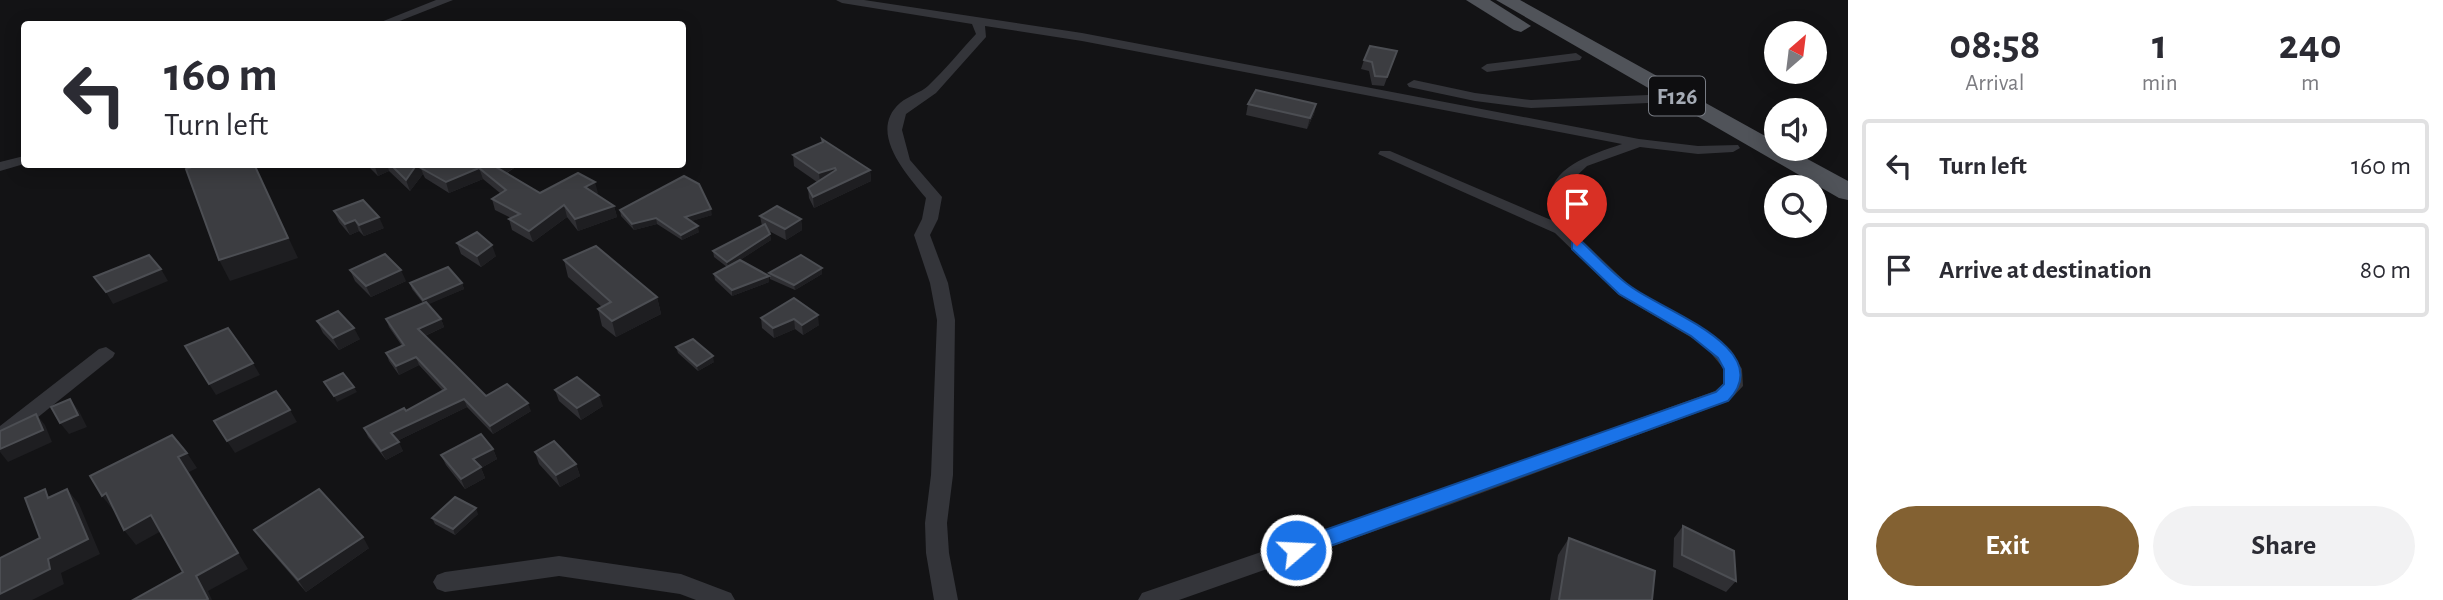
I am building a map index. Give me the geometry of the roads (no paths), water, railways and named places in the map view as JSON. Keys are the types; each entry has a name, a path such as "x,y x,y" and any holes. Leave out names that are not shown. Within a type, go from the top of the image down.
{"main road":[{"name":"F126","path":"1476,0 1781,175"},
{"name":"F126","path":"1506,0 1848,192"},
{"path":"1827,202 1848,214"}],"street":[{"path":"391,21 447,0"},
{"path":"842,0 1082,37 1639,143 1698,150 1733,148"},
{"path":"946,600 935,552 937,494 942,475 946,320 939,283 922,234 928,223 934,197 903,161 895,130 902,109 931,90 982,34 977,21"},
{"path":"1487,68 1576,57"},
{"path":"1414,85 1531,104 1648,99"},
{"path":"1561,230 1555,205 1566,177 1590,159 1639,143"},
{"path":"1150,600 1722,396 1732,386 1733,369 1724,354 1696,332 1625,290 1561,230 1385,154"},
{"path":"0,167 21,161"},
{"path":"0,437 106,353"},
{"path":"445,582 559,566 681,584 723,600"}]}
